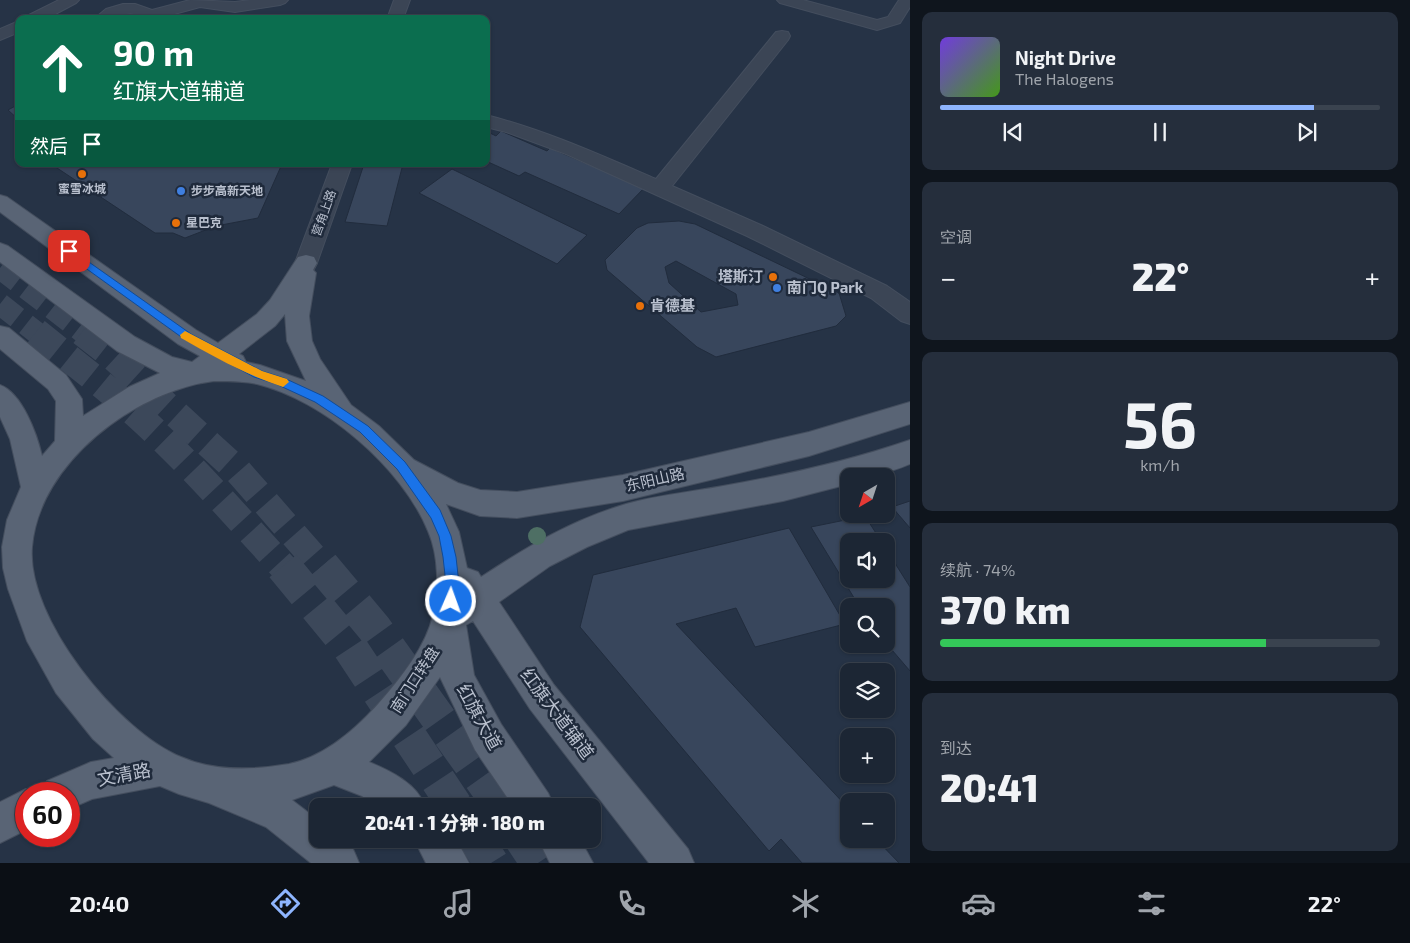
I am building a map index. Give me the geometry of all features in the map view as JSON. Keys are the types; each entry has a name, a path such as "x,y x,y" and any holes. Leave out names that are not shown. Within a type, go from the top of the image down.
{"main road":[{"path":"0,202 187,337 208,365"},
{"path":"0,251 126,344 165,365 208,365 266,320 278,306 306,263"},
{"path":"306,263 297,315 298,328 308,363 344,413"},
{"path":"0,335 57,382 69,400 69,445"},
{"name":"南门口转盘","path":"450,557 445,536 436,514 401,466 364,429 344,413 298,388 258,374 231,371 208,365 159,384 135,396 88,428 69,445 54,461 36,487 22,518 17,550 22,581 33,616 64,677 118,740 160,768 208,785 253,786 296,782 333,766 369,740 408,697 438,646 463,609"},
{"path":"0,396 14,414 24,436 36,487"},
{"name":"东阳山路","path":"401,466 450,493 480,503 517,505 623,488 809,444 910,413"},
{"name":"东阳山路","path":"463,609 539,556 576,537 627,517 783,488 885,462 910,452"},
{"path":"0,549 22,518"},
{"name":"红旗大道辅道","path":"450,557 463,609 542,698 674,863"},
{"name":"红旗大道","path":"463,609 457,679 488,737 530,798"},
{"path":"333,766 375,783 395,798"},
{"name":"文清路","path":"80,786 91,781 160,768"},
{"path":"208,785 280,814 332,854 339,863"},
{"path":"0,824 15,815"},
{"path":"439,848 449,863"},
{"path":"563,848 573,863"}],"street":[{"path":"41,15 71,0"},
{"path":"154,15 199,1 235,7 280,0"},
{"path":"396,15 402,0"},
{"path":"785,0 877,25 894,20 906,0"},
{"path":"94,8 135,9 142,10 146,15"},
{"path":"0,35 15,28"},
{"path":"660,188 782,36"},
{"path":"490,122 514,128 573,150 755,231 879,292 910,315"},
{"name":"营角上路","path":"306,263 341,167"}],"building":[{"path":"15,106 15,116 8,110"},
{"path":"501,131 547,151 550,148 644,188 619,214 525,172 519,176 490,163 490,133 496,136"},
{"name":"步步高新天地","path":"56,167 281,167 258,218 216,226 185,238 173,233 155,233"},
{"path":"363,167 402,167 387,226 345,222"},
{"path":"452,169 587,235 557,264 419,193"},
{"name":"南门Q Park","path":"679,221 695,224 839,293 846,316 836,326 716,357 697,347 607,270 605,260 637,228 648,223","holes":["676,261 736,294 738,305 701,312 669,283 665,267"]},
{"path":"910,501 910,528 895,510 895,506"},
{"path":"840,521 840,523 869,523 876,533 840,533 840,575 811,527"},
{"path":"789,528 840,615 840,625 755,647 736,608 676,624 840,799 840,848 885,848 899,863 802,863 781,839 769,851 580,627 593,575"},
{"path":"895,563 910,587 910,671 895,653 895,598 854,598 848,588 895,588"}],"tunnel":[{"path":"0,268 84,333"},
{"path":"0,304 37,333"},
{"path":"36,332 106,388 165,441 200,476 284,568"},
{"path":"82,332 109,353 237,470 323,568"},
{"path":"283,566 349,646 450,798"},
{"path":"322,566 374,628 495,798"},
{"path":"482,848 491,863"},
{"path":"528,848 538,863"}],"slow traffic":[{"path":"185,335 220,356 258,374 283,382"}],"place":[{"name":"蜜雪冰城","path":"82,174"},
{"name":"步步高新天地","path":"181,191"},
{"name":"星巴克","path":"176,223"},
{"name":"塔斯汀","path":"773,277"},
{"name":"南门Q Park","path":"777,288"},
{"name":"肯德基","path":"640,306"}],"route":[{"path":"69,251 187,337 220,356 258,374 298,388 344,413 364,429 401,466 436,514 445,536 450,557 453,584 451,601"}]}
